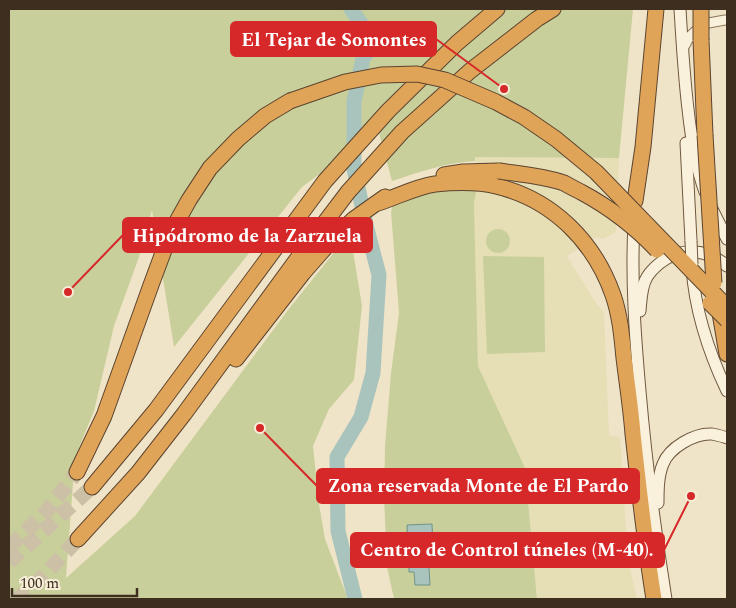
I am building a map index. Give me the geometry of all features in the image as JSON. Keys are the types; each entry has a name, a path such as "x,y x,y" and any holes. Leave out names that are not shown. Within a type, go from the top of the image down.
{"highway":[{"path":"92,487 156,410 325,181 388,111 458,43 498,9"},
{"path":"78,539 138,473 184,414 199,407 298,258 348,192 402,132 470,71 537,19 553,9"},
{"path":"635,201 643,147 656,9"},
{"path":"702,9 701,40 705,135 714,283 727,354"},
{"path":"77,472 104,416 170,234 210,168 238,139 265,116 290,101 345,82 381,75 417,74 445,80 496,102 524,117 556,139 596,172 727,307"},
{"path":"231,358 330,241 354,219 389,194 408,185 431,178 463,172 500,171 531,175 564,183 592,198 646,238 727,320"},
{"path":"378,202 433,184 462,182 495,186 522,194 563,219 581,238 595,258 605,275 613,297 621,330 646,553 654,599"}],"street":[{"path":"649,9 637,147 633,240 634,307 644,438 666,599"},
{"path":"680,9 685,85 691,136 699,177 727,239"},
{"path":"694,9 726,20"},
{"path":"682,51 690,36 703,24 726,20"},
{"path":"685,85 693,285 717,370 727,391"},
{"path":"644,438 640,310 643,287 647,278 654,269 670,256 687,251 715,257 727,266"},
{"path":"658,543 658,486 663,463 671,452 685,441 711,434 727,438"}],"shaded area":[{"path":"475,157 619,158 616,232 603,239 597,237 567,256 604,313 609,435 620,437 628,560 637,599 537,599 525,468 478,366 474,203 477,187"}],"green space":[{"path":"9,9 633,9 619,158 475,157 475,161 442,166 392,181 379,133 377,106 376,132 302,187 174,347 152,210 139,257 114,326 94,411 75,457 66,578 135,516 288,310 336,250 351,239 362,306 354,380 329,409 313,446 325,539 347,599 9,599"},
{"path":"477,187 474,203 478,366 525,468 537,599 394,599 387,567 384,497 385,446 391,373 399,313 391,212 393,203 446,188"},
{"path":"498,229 506,233 510,241 506,249 498,253 490,249 486,241 490,233"},
{"path":"483,256 544,257 545,352 487,354"}],"water":[{"path":"432,524 433,547 428,552 430,585 415,585 414,572 409,572 409,559 413,557 415,551 413,546 408,545 407,525"}],"waterway":[{"path":"351,9 372,39 373,46 363,58 354,102 354,169 379,275 373,373 361,417 337,457 338,531 355,599"}],"tunnel":[{"path":"9,547 45,513 77,472"},
{"path":"9,562 92,487"},
{"path":"16,599 32,588 78,539"}],"place":[{"name":"El Tejar de Somontes","path":"504,89"},
{"name":"Hipódromo de la Zarzuela","path":"68,292"},
{"name":"Zona reservada Monte de El Pardo","path":"260,428"},
{"name":"Centro de Control túneles (M-40).","path":"691,496"}]}
